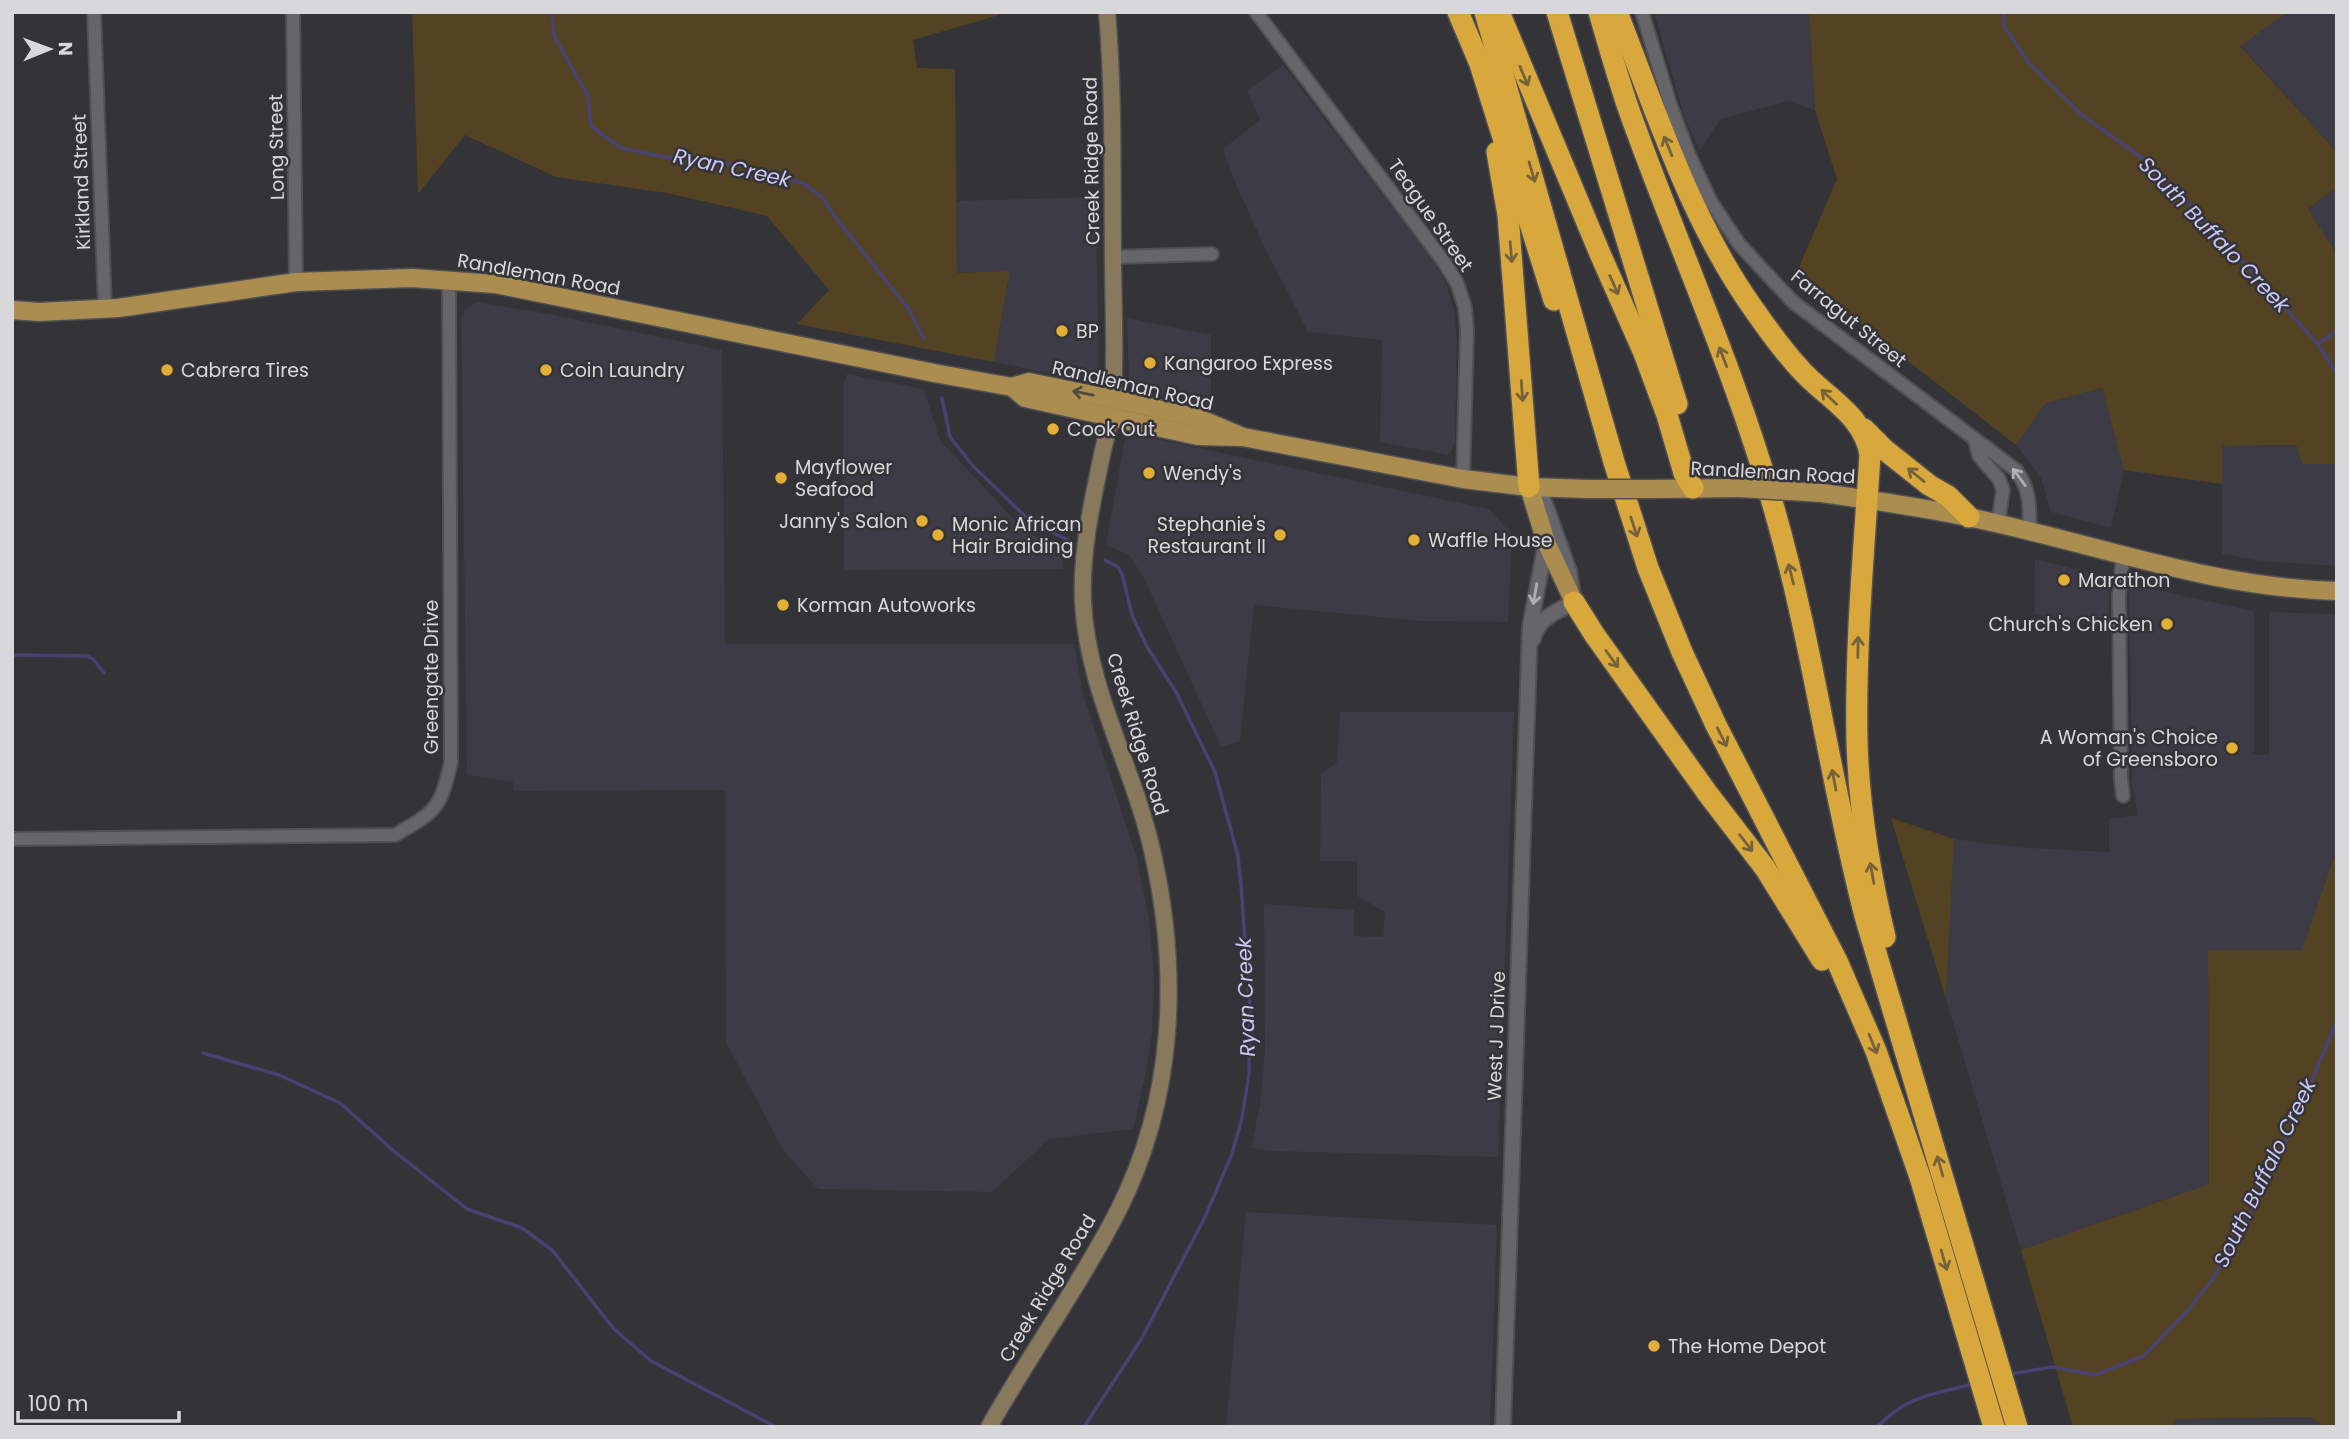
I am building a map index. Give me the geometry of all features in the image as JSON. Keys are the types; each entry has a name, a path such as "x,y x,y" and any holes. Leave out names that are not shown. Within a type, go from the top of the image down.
{"highway":[{"path":"1458,12 1479,64 1593,427 1614,462"},
{"path":"1485,12 1614,462 1648,568 1682,652 1716,725 1847,981 1900,1113 1994,1427"},
{"path":"1499,12 1595,244 1644,353 1684,473 1693,488"},
{"path":"1557,12 1682,421 1695,472 1693,488"},
{"path":"1583,12 1604,65 1632,121"},
{"path":"1599,12 1632,121 1731,379 1775,510 1807,641 1849,852 1893,1013 2017,1427"},
{"path":"1617,12 1668,149 1727,270 1756,312 1801,371 1885,450 1929,485 1948,496 1969,517"},
{"path":"1479,64 1508,215 1534,487"},
{"path":"1857,423 1868,442 1870,454 1859,613 1857,743 1866,845 1893,968 1893,1013"},
{"path":"1574,602 1708,794 1765,867 1825,963 1847,981"}],"main road":[{"name":"Creek Ridge Road","path":"989,1427 1086,1268 1120,1206 1147,1139 1166,1051 1170,962 1163,901 1151,844 1096,678 1084,617 1087,529 1112,407 1111,60 1107,12"},
{"name":"Randleman Road","path":"12,310 39,312 106,308 296,282 386,278 449,279 495,284 1012,387 1028,382 1112,407 1198,418 1243,437 1463,479 1534,487 1740,488 1822,493 1969,517 2196,573 2265,586 2337,591"},
{"name":"West J J Drive","path":"1534,487 1546,542 1574,602"}],"street":[{"name":"Kirkland Street","path":"94,12 106,308"},
{"name":"Long Street","path":"293,12 296,282"},
{"name":"Teague Street","path":"1256,12 1423,233 1457,283 1465,307 1467,331 1463,479"},
{"name":"Farragut Street","path":"1642,12 1670,104 1689,155 1711,202 1739,244 1793,302 2015,470 2022,479 2030,501 2029,532"},
{"path":"1113,257 1212,254"},
{"name":"Greengate Drive","path":"12,839 395,835 430,814 443,793 451,762 449,279"},
{"name":"Farragut Street","path":"1975,441 1979,456 1999,480 2003,490 1998,524"},
{"path":"1534,487 1569,571 1574,602"},
{"name":"West J J Drive","path":"1503,1427 1531,617 1546,542"},
{"path":"2123,555 2119,595 2123,796"},
{"name":"West J J Drive","path":"1531,648 1540,622 1574,602"}],"shaded area":[{"path":"412,12 999,12 999,15 913,40 917,68 955,69 957,273 1010,271 994,362 797,324 829,290 767,216 667,193 556,177 465,135 418,194"},
{"path":"1654,12 1809,12 1815,110 1788,101 1721,119 1700,150 1685,119"},
{"path":"1809,12 2288,12 2240,46 2337,152 2337,187 2308,209 2337,254 2337,464 2302,464 2296,445 2222,446 2222,484 2124,470 2102,388 2046,403 2016,445 1796,274 1837,179 1815,110"},
{"path":"2288,12 2337,12 2337,152 2240,45"},
{"path":"1283,65 1436,264 1447,286 1454,309 1457,341 1455,444 1448,455 1380,442 1382,340 1308,332 1236,185 1223,149 1260,120 1247,91"},
{"path":"2337,187 2337,254 2308,209"},
{"path":"1096,197 1099,372 1095,380 1090,382 994,362 1010,272 957,273 956,201"},
{"path":"477,302 722,350 725,644 1074,644 1083,694 1136,855 1149,918 1154,976 1152,1034 1133,1129 1049,1139 992,1192 818,1189 783,1150 726,1042 725,790 514,791 513,782 467,775 461,317 465,309"},
{"path":"1127,318 1211,335 1211,407 1135,391 1129,384"},
{"path":"847,374 924,389 940,440 1022,528 1062,553 1063,569 844,570 843,385"},
{"path":"2102,388 2124,470 2111,528 2051,512 2041,478 2016,445 2046,403"},
{"path":"1136,435 1489,509 1512,534 1508,622 1420,621 1254,605 1240,741 1221,747 1143,576 1129,555 1106,545 1124,443 1129,437"},
{"path":"2296,445 2302,464 2337,464 2337,566 2261,561 2222,554 2222,446"},
{"path":"2035,559 2108,577 2109,628 2034,614"},
{"path":"2129,584 2254,611 2254,750 2251,755 2269,755 2269,612 2337,614 2337,848 2302,950 2208,950 2209,1184 2021,1250 1946,999 1954,839 2015,847 2109,852 2109,819 2138,815 2132,784"},
{"path":"1340,712 1514,712 1498,1157 1271,1151 1251,1148 1260,1105 1265,1051 1264,904 1354,910 1354,936 1383,937 1385,912 1357,896 1357,861 1320,861 1321,774 1337,762"},
{"path":"1891,818 1954,839 1946,999"},
{"path":"2337,848 2337,1427 2325,1427 2310,1417 2177,1419 2170,1427 2073,1427 2021,1250 2209,1184 2208,950 2302,950"},
{"path":"1246,1212 1497,1225 1490,1427 1226,1427"},
{"path":"2310,1417 2325,1427 2170,1427 2177,1419"}],"waterway":[{"name":"Ryan Creek","path":"552,12 554,36 587,94 591,126 621,148 669,158 711,160 771,172 804,184 822,197 910,311 924,339"},
{"name":"South Buffalo Creek","path":"2004,12 2004,26 2029,63 2083,116 2141,157 2188,202 2318,344 2337,374"},
{"path":"2318,344 2337,330"},
{"name":"Ryan Creek","path":"942,398 950,437 973,466 1032,523 1070,541"},
{"name":"Ryan Creek","path":"1084,1427 1142,1338 1205,1217 1232,1154 1242,1118 1249,1074 1250,1009 1238,856 1215,772 1176,692 1146,645 1132,615 1122,574 1118,567 1105,560"},
{"path":"12,655 87,656 93,659 104,673"},
{"name":"South Buffalo Creek","path":"2011,1374 2052,1367 2095,1375 2144,1356 2189,1309 2212,1280 2245,1223 2289,1135 2337,1020"},
{"path":"203,1053 279,1075 340,1103 395,1152 467,1209 522,1228 552,1250 614,1329 651,1361 776,1427"},
{"name":"South Buffalo Creek","path":"1877,1427 1910,1402 1973,1384"}],"place":[{"name":"BP","path":"1062,331"},
{"name":"Kangaroo Express","path":"1150,363"},
{"name":"Cabrera Tires","path":"167,370"},
{"name":"Coin Laundry","path":"546,370"},
{"name":"Cook Out","path":"1053,429"},
{"name":"Wendy's","path":"1149,473"},
{"name":"Mayflower Seafood","path":"781,478"},
{"name":"Janny's Salon","path":"922,521"},
{"name":"Monic African Hair Braiding","path":"938,535"},
{"name":"Stephanie's Restaurant II","path":"1280,535"},
{"name":"Waffle House","path":"1414,540"},
{"name":"Marathon","path":"2064,580"},
{"name":"Korman Autoworks","path":"783,605"},
{"name":"Church's Chicken","path":"2167,624"},
{"name":"A Woman's Choice of Greensboro","path":"2232,748"},
{"name":"The Home Depot","path":"1654,1346"}]}
